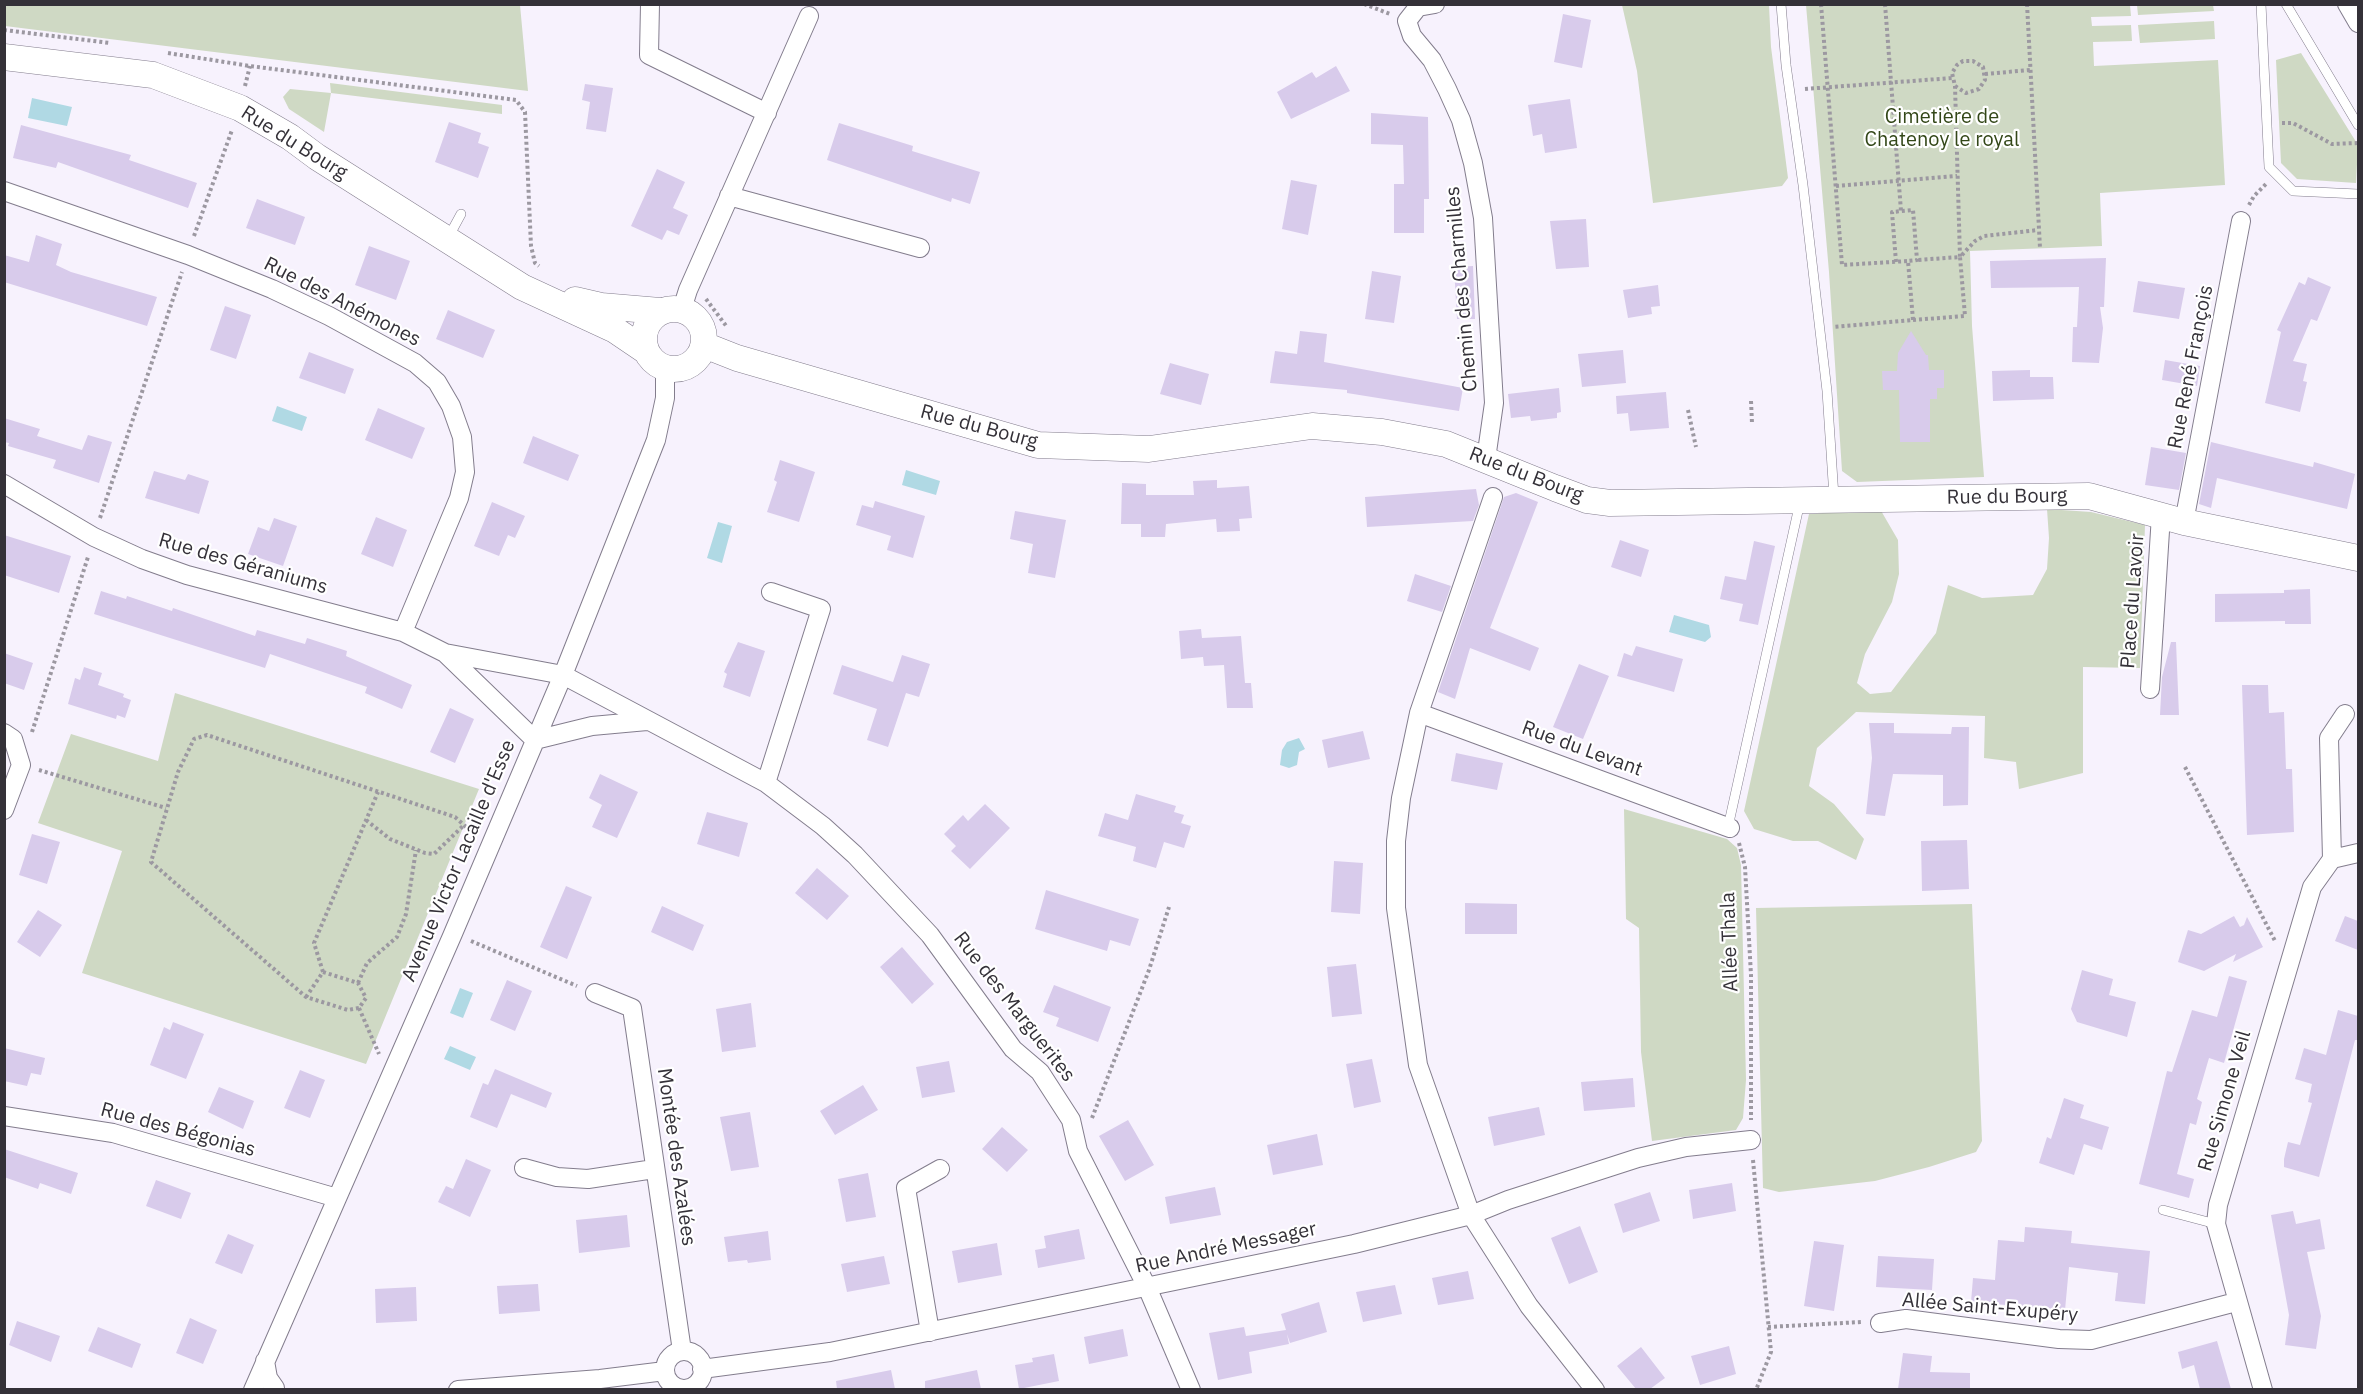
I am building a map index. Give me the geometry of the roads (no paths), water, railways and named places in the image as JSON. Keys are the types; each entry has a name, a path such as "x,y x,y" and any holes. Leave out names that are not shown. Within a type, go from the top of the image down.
{"street":[{"path":"650,4 649,55 767,112"},
{"name":"Chemin des Charmilles","path":"1435,4 1418,7 1407,21 1412,36 1432,60 1461,120 1473,163 1483,218 1494,403 1486,459"},
{"path":"2348,4 2358,23"},
{"path":"677,304 693,314 700,323 704,345 694,362 675,370 654,362 646,351 644,333 653,317 677,304 729,196 809,16"},
{"name":"Rue du Bourg","path":"4,57 153,75 240,108 290,137 522,287 615,330 646,351"},
{"name":"Rue des Anémones","path":"4,191 188,255 319,311 416,363 437,382 451,406 462,436 465,472 459,498 403,632"},
{"path":"729,196 920,248"},
{"name":"Rue René François","path":"2173,518 2241,221"},
{"name":"Rue du Bourg","path":"522,287 601,306 677,304"},
{"name":"Rue du Bourg","path":"704,345 737,358 1038,445 1149,449 1312,426 1411,437 1446,444 1576,496 1610,503 2090,496 2173,518 2358,558"},
{"name":"Avenue Victor Lacaille d'Esse","path":"253,1389 397,1063 563,675 656,440 665,398 665,368"},
{"name":"Rue des Géraniums","path":"4,484 94,537 142,560 187,575 403,632 445,654 535,740"},
{"path":"1493,498 1419,713 1401,798 1396,841 1396,908 1418,1065 1471,1215 1529,1306 1595,1389"},
{"name":"Place du Lavoir","path":"2150,689 2173,518"},
{"path":"766,783 822,609 771,592"},
{"name":"Rue des Géraniums","path":"445,654 563,675"},
{"name":"Rue des Marguerites","path":"563,675 766,783 824,826 855,855 930,935 1013,1049 1040,1072 1071,1120 1078,1151 1147,1287 1191,1389"},
{"name":"Rue du Levant","path":"1419,713 1730,828"},
{"path":"2345,714 2329,738 2332,859 2358,853"},
{"path":"535,740 592,726 647,721"},
{"path":"4,733 13,739 21,765 4,810"},
{"name":"Rue Simone Veil","path":"2263,1389 2236,1302 2217,1224 2218,1205 2312,887 2332,859"},
{"name":"Montée des Azalées","path":"595,993 632,1008 682,1351"},
{"name":"Rue des Bégonias","path":"4,1116 113,1133 337,1198"},
{"name":"Rue André Messager","path":"702,1369 830,1352 1354,1244 1471,1215 1508,1200 1638,1158 1686,1147 1751,1140"},
{"path":"524,1168 557,1177 588,1179 654,1169"},
{"path":"930,1332 906,1188 940,1169"},
{"name":"Allée Saint-Exupéry","path":"1880,1323 1906,1320 2059,1339 2091,1340 2236,1302"},
{"path":"682,1351 696,1356 702,1369 699,1381 689,1389 673,1386 665,1371 669,1358 682,1351"},
{"path":"265,1361 268,1378 276,1389"},
{"path":"458,1389 600,1379 665,1371"}],"lane":[{"path":"1781,4 1831,438 1834,500"},
{"path":"2261,4 2269,167 2293,191 2358,194"},
{"path":"2286,4 2358,125"},
{"path":"447,239 461,214"},
{"path":"1730,828 1730,818 1800,500"},
{"path":"2163,1210 2217,1224"}],"water":[{"path":"32,98 72,107 67,126 28,118"},
{"path":"277,406 307,417 302,431 272,421"},
{"path":"906,470 940,481 936,495 902,485"},
{"path":"718,522 732,526 722,563 707,558"},
{"path":"1674,615 1709,625 1711,637 1705,642 1669,632"},
{"path":"1299,738 1305,749 1299,752 1297,765 1289,768 1280,765 1282,750 1287,742"},
{"path":"460,988 473,993 463,1018 450,1013"},
{"path":"450,1046 476,1057 470,1070 444,1059"}],"park label":[{"name":"Cimetière de Chatenoy le royal","path":"1942,128"}]}
